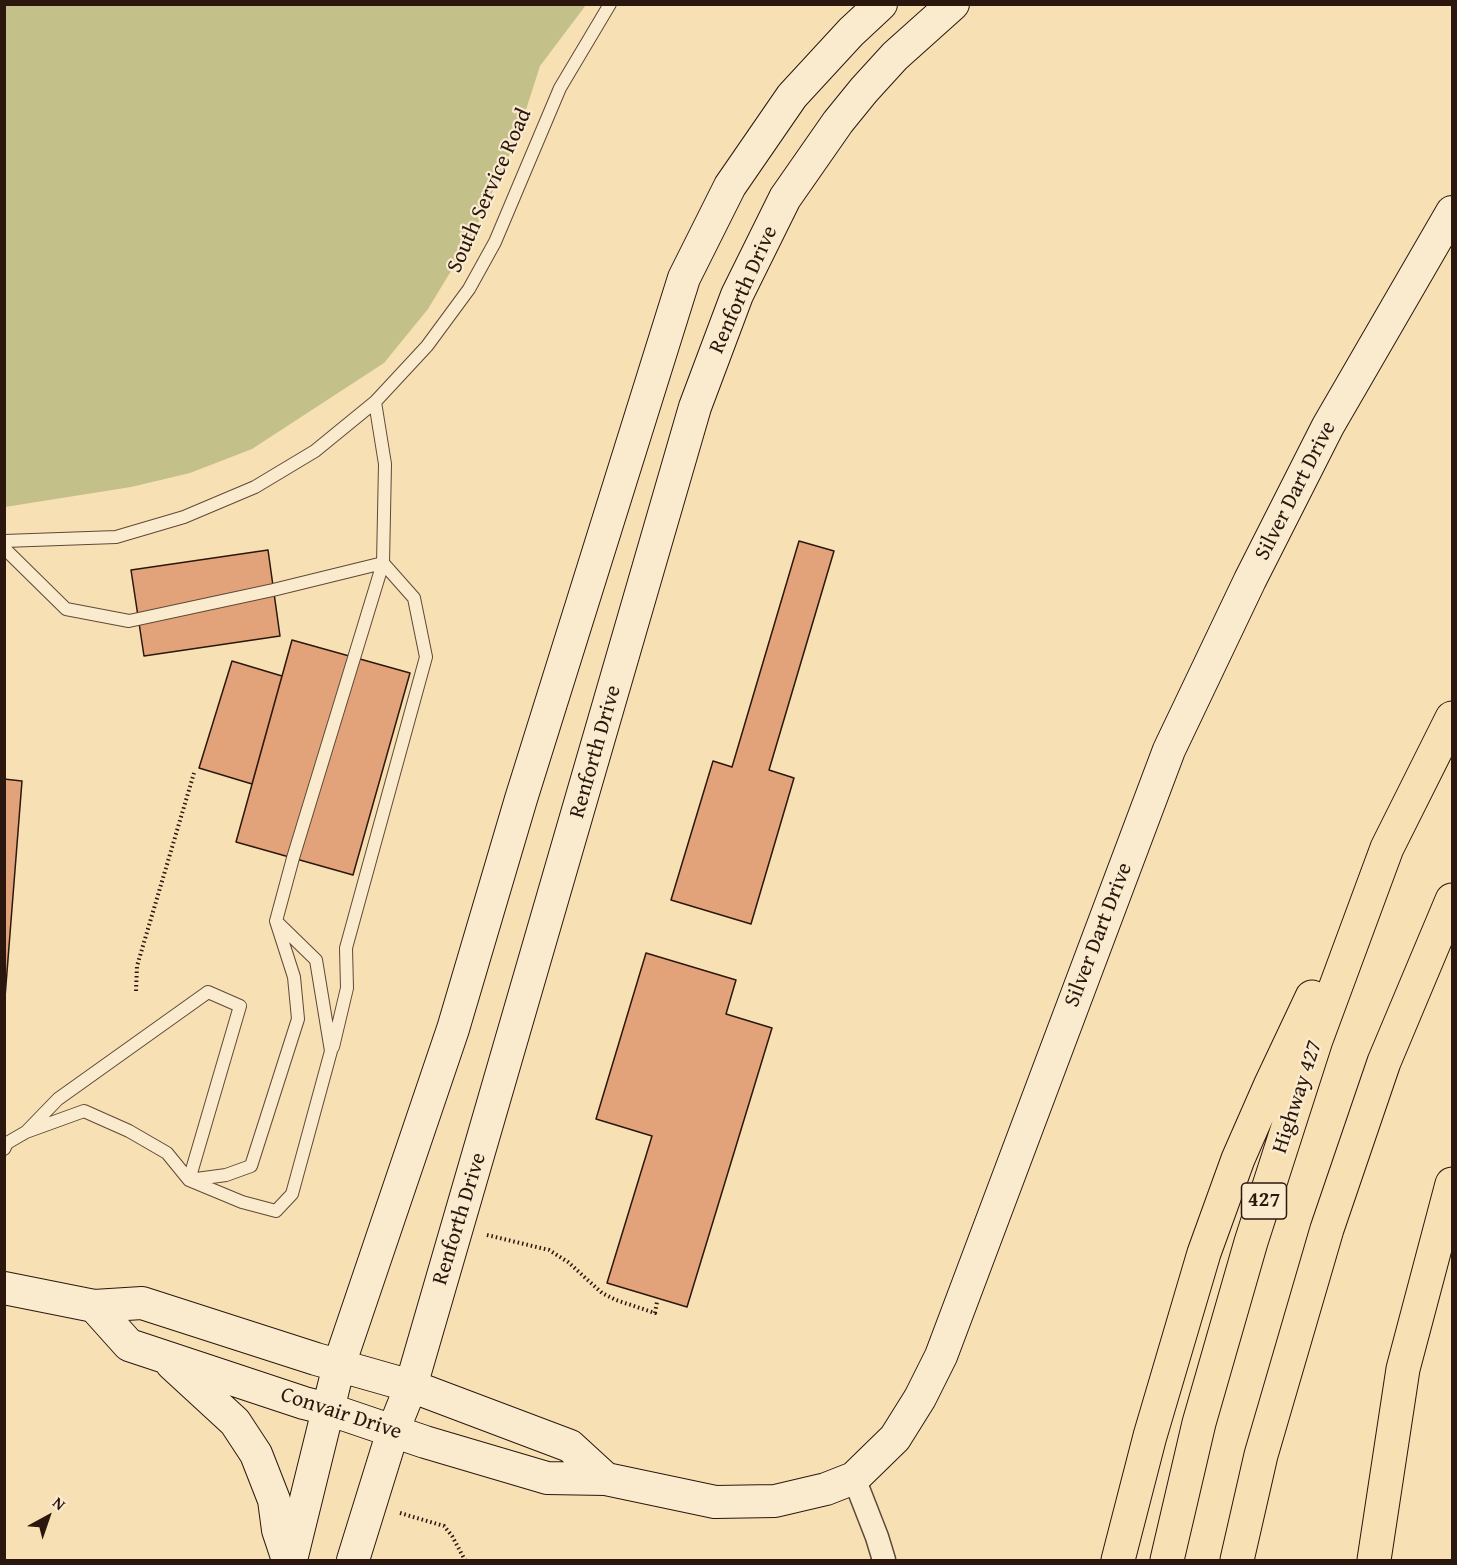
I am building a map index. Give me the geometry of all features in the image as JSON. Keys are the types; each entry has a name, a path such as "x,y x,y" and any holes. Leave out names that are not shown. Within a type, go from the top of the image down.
{"highway":[{"name":"Highway 427","path":"1167,1560 1199,1423 1255,1230 1316,1040 1387,848 1452,718"},
{"path":"1118,1560 1150,1436 1200,1265 1238,1159 1294,1033 1387,848"},
{"path":"1237,1560 1261,1455 1327,1229 1383,1062 1452,900"},
{"path":"1374,1560 1403,1369 1452,1184"}],"main road":[{"path":"290,1560 339,1365 453,1029 521,800 684,278 730,186 792,96 851,32 881,4"},
{"name":"Renforth Drive","path":"352,1560 393,1431 411,1386 695,408 737,295 785,198 838,122 895,56 953,4"},
{"name":"Silver Dart Drive","path":"854,1478 895,1438 920,1398 941,1356 1169,750 1250,580 1328,426 1452,212"},
{"name":"Silver Dart Drive","path":"1395,313 1452,242"},
{"name":"Convair Drive","path":"4,1287 94,1306 142,1303 411,1386 570,1446 606,1479"},
{"name":"Convair Drive","path":"94,1306 129,1345 304,1403 547,1479 606,1479 715,1502 775,1501 826,1489 854,1478"},
{"path":"163,1355 235,1422 256,1454 274,1500 278,1530 290,1560"}],"street":[{"path":"854,1478 884,1560"}],"lane":[{"name":"South Service Road","path":"4,541 116,537 184,517 255,487 315,451 375,402 427,346 469,289 495,242 560,88 610,4"},
{"path":"189,1180 226,1175 251,1166 298,1019 294,977 276,921 383,563 385,464 375,402"},
{"path":"4,548 66,609 129,621 273,590 383,563"},
{"path":"4,1149 7,1143 26,1132 84,1111 129,1131 166,1153 189,1180 243,1202 276,1211 292,1194 347,988 346,948 426,657 414,598 383,563"},
{"path":"276,921 316,960 331,1052"},
{"path":"26,1132 58,1099 208,992 240,1006 189,1180"}],"path":[{"path":"136,991 137,966 195,773"},
{"path":"486,1234 549,1250 568,1262 602,1293 616,1300 655,1313 657,1302"},
{"path":"400,1513 444,1526 465,1560"}],"shaded area":[{"path":"5,4 586,5 540,66 516,141 471,238 428,309 384,363 252,449 190,473 131,487 5,507"}],"building":[{"path":"799,541 834,551 769,770 794,778 751,924 671,900 713,761 732,767"},
{"path":"268,550 280,636 144,656 131,570"},
{"path":"292,640 410,673 353,875 236,842"},
{"path":"232,661 282,676 252,784 199,768"},
{"path":"4,779 22,781 4,1010"},
{"path":"646,953 736,980 726,1014 772,1028 687,1307 607,1283 652,1136 596,1119"}]}
